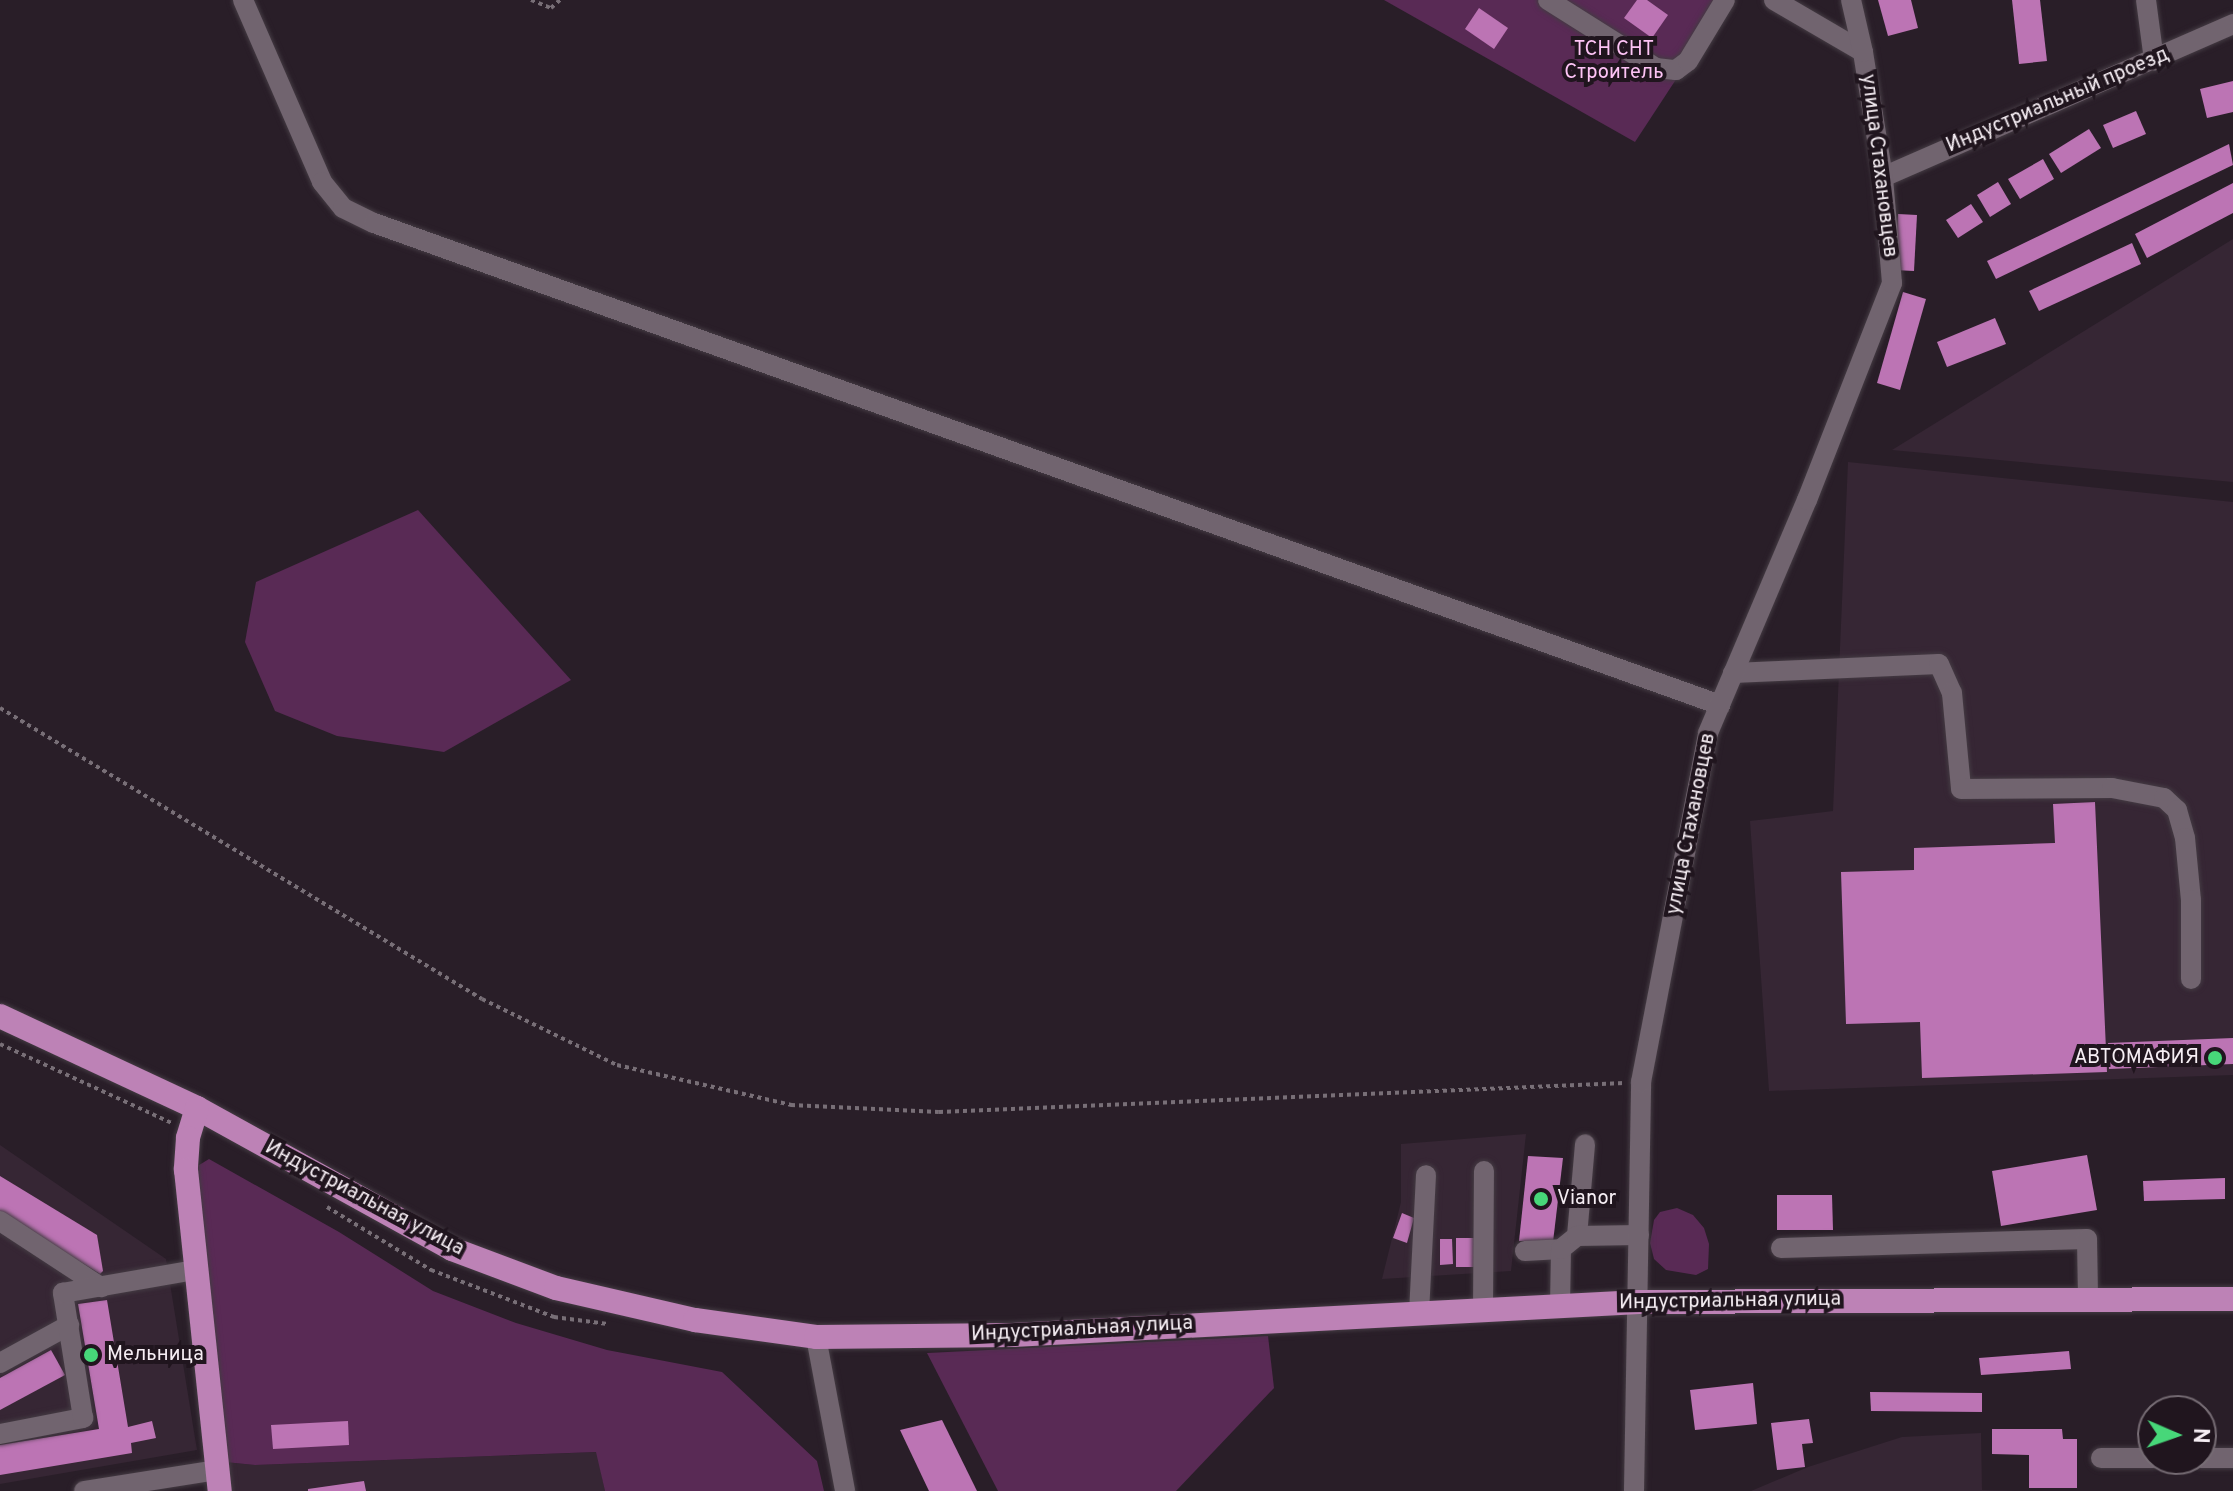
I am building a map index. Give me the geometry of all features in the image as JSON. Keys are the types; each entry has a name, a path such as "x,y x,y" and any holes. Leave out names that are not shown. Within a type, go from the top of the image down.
{"main road":[{"name":"Индустриальная улица","path":"0,1016 197,1108 452,1249 556,1288 695,1320 816,1337 1013,1335 1639,1302 2233,1299"},
{"path":"197,1108 188,1138 186,1170 218,1480"}],"street":[{"path":"243,0 322,182 343,208 1720,705"},
{"path":"1548,0 1656,68 1676,70 1688,61 1725,0"},
{"path":"1774,0 1863,52"},
{"name":"улица Стахановцев","path":"1634,1491 1641,1082 1708,733 1807,500 1892,283 1883,177 1863,52 1851,0"},
{"path":"2146,0 2154,60"},
{"name":"Индустриальный проезд","path":"1883,177 2233,24"},
{"path":"1733,673 1939,664 1952,693 1961,789 2112,788 2164,798 2177,810 2185,838 2191,900 2191,979"},
{"path":"1560,1306 1585,1144"},
{"path":"1483,1310 1484,1171"},
{"path":"1419,1313 1426,1175"},
{"path":"0,1221 101,1287"},
{"path":"1525,1251 1569,1242 1639,1235"},
{"path":"1781,1248 2087,1239 2088,1299"},
{"path":"0,1434 83,1418 63,1293 195,1270"},
{"path":"0,1363 69,1325"},
{"path":"816,1337 845,1491"},
{"path":"2101,1458 2137,1458"},
{"path":"84,1491 218,1480"}],"path":[{"path":"531,0 551,8 560,0"},
{"path":"0,708 482,999 617,1065 777,1101 939,1112 1641,1082"}],"shaded area":[{"path":"2233,239 2233,482 1892,450"},
{"path":"1848,462 2233,502 2233,1075 1769,1091 1750,821 1833,811"},
{"path":"1526,1134 1511,1271 1382,1279 1401,1202 1401,1144"},
{"name":"Мельница","path":"0,1145 166,1259 197,1450 0,1484"},
{"path":"1981,1433 1982,1490 2017,1491 1751,1491 1808,1467 1902,1437"},
{"path":"597,1452 605,1491 230,1491 225,1462 255,1465"}],"green space":[{"name":"ТСН СНТ Строитель","path":"1384,0 1728,0 1635,142"},
{"path":"418,510 571,680 444,752 337,736 275,711 245,642 256,582"},
{"path":"209,1159 339,1232 433,1291 516,1323 607,1350 722,1372 817,1461 824,1491 605,1491 596,1452 255,1465 225,1462 191,1170"},
{"path":"1677,1208 1693,1215 1704,1228 1709,1244 1708,1269 1696,1275 1666,1270 1654,1259 1650,1243 1654,1220 1660,1212"},
{"path":"1268,1336 1274,1388 1176,1491 998,1491 927,1353"}],"building":[{"path":"1637,0 1647,0 1668,15 1652,38 1624,18"},
{"path":"1878,0 1911,0 1918,28 1888,36"},
{"path":"2012,0 2040,0 2047,61 2019,64"},
{"path":"1479,8 1508,28 1494,49 1465,29"},
{"path":"2233,81 2233,112 2207,118 2200,89"},
{"path":"2136,111 2146,134 2113,148 2103,125"},
{"path":"2089,129 2101,148 2061,173 2049,154"},
{"path":"2229,144 2233,165 1996,279 1987,261"},
{"path":"2043,159 2054,179 2020,199 2008,179"},
{"path":"1998,182 2011,204 1990,217 1977,195"},
{"path":"2233,183 2233,213 2147,258 2135,234"},
{"path":"1971,204 1983,222 1958,238 1946,220"},
{"path":"1898,214 1917,215 1914,271 1894,270"},
{"path":"2132,243 2141,264 2039,311 2029,291"},
{"path":"1903,292 1926,299 1900,390 1877,383"},
{"path":"1995,318 2006,344 1947,367 1937,342"},
{"path":"2095,802 2107,1072 1922,1078 1920,1022 1846,1024 1841,872 1914,870 1914,848 2055,843 2053,804"},
{"path":"2233,1038 2233,1064 2109,1069 2108,1043"},
{"path":"2087,1155 2097,1210 2001,1226 1992,1171"},
{"name":"Vianor","path":"1528,1156 1563,1158 1553,1242 1519,1241"},
{"path":"0,1176 97,1235 103,1271 100,1274 0,1212"},
{"path":"2225,1178 2225,1199 2144,1201 2143,1181"},
{"path":"1777,1195 1832,1195 1833,1230 1777,1230"},
{"path":"1402,1213 1414,1218 1407,1243 1393,1238"},
{"path":"1456,1238 1475,1238 1475,1267 1456,1267"},
{"path":"1440,1239 1452,1239 1453,1264 1440,1265"},
{"path":"107,1300 128,1427 152,1421 156,1438 131,1443 132,1453 0,1475 0,1445 99,1429 78,1304"},
{"path":"51,1350 65,1375 0,1410 0,1378"},
{"path":"2069,1351 2071,1369 1981,1375 1979,1358"},
{"path":"1753,1383 1757,1424 1695,1430 1690,1390"},
{"path":"1870,1392 1982,1393 1982,1412 1871,1411"},
{"path":"1809,1419 1813,1443 1802,1444 1805,1467 1777,1470 1771,1423"},
{"path":"942,1420 977,1491 929,1491 900,1430"},
{"path":"348,1421 349,1445 273,1449 271,1425"},
{"path":"1992,1429 2062,1429 2063,1439 2077,1439 2077,1488 2029,1488 2029,1455 1992,1454"},
{"path":"364,1481 366,1491 308,1491 308,1489"}],"place":[{"name":"АВТОМАФИЯ","path":"2215,1058"},
{"name":"Vianor","path":"1541,1199"},
{"name":"Мельница","path":"91,1355"}]}
